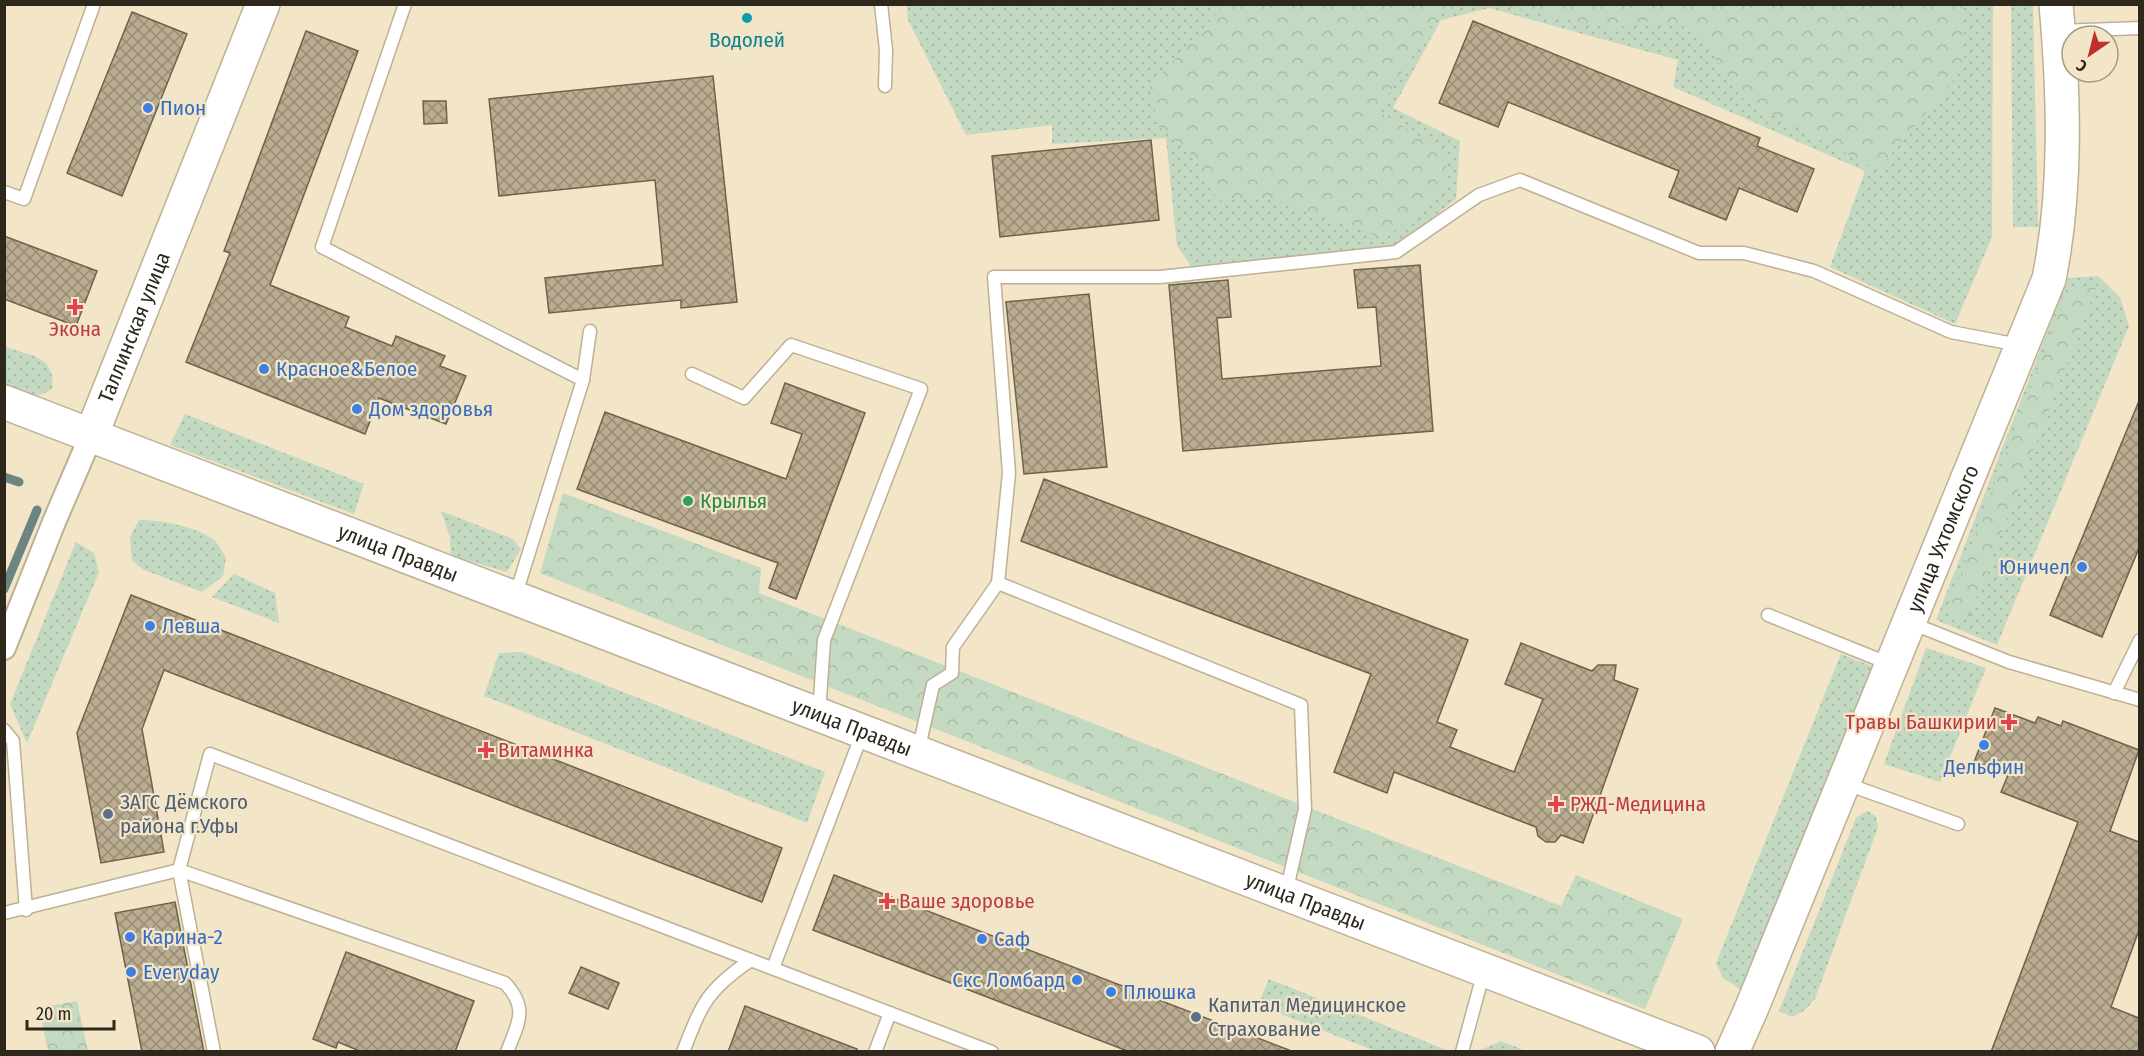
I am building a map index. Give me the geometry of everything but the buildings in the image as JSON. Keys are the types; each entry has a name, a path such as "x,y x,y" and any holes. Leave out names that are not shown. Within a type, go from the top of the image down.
{"main road":[{"name":"Таллинская улица","path":"91,436 263,4"},
{"name":"улица Ухтомского","path":"1732,1052 1911,623 2049,279 2058,232 2062,157 2057,18"},
{"name":"улица Правды","path":"4,402 1698,1052"}],"street":[{"name":"Таллинская улица","path":"4,648 91,436"}],"lane":[{"path":"4,192 24,199 94,4"},
{"path":"405,4 322,247 583,380"},
{"path":"881,4 886,50 885,86"},
{"path":"2057,18 2139,28"},
{"path":"918,753 933,685 952,673 953,647 998,583 1009,473 993,277 1160,277 1396,252 1479,195 1520,180 1699,253 1744,253 1814,271 1951,332 2023,346"},
{"path":"515,598 583,380 590,332"},
{"path":"692,374 744,398 791,345 921,389 824,640 819,715"},
{"path":"998,583 1301,705 1305,809 1286,893"},
{"path":"1768,615 1893,665"},
{"path":"1911,623 2009,662 2139,700"},
{"path":"2114,693 2139,640"},
{"path":"4,730 13,741 26,910"},
{"path":"773,968 863,732"},
{"path":"214,1052 179,870 210,754 992,1052"},
{"path":"1844,783 1958,824"},
{"path":"4,913 26,910 79,893 179,870 505,983 517,998 521,1015 507,1052"},
{"path":"683,1052 698,1011 711,992 751,960"},
{"path":"1462,1052 1485,969"},
{"path":"875,1052 890,1012"}],"green space":[{"path":"907,5 1993,5 1992,237 1955,324 1830,267 1865,171 1673,87 1678,60 1489,8 1441,20 1393,108 1460,141 1456,199 1380,259 1198,276 1177,246 1166,138 1052,144 1052,125 966,135 908,20"},
{"path":"1224,5 1463,5 1438,15 1378,111 1443,151 1450,186 1385,239 1271,198 1218,201 1194,156 1158,126 1150,87"},
{"path":"1500,5 1962,5 1962,70 1878,170 1744,100 1695,28 1644,21 1613,29"},
{"path":"2011,5 2033,5 2038,227 2013,227"},
{"path":"2098,276 2120,297 2129,326 1997,645 1936,620 2068,278"},
{"path":"2069,286 2096,288 1968,620 1946,613"},
{"path":"4,346 33,355 46,363 50,369 52,389 46,393 34,395 5,385"},
{"path":"185,414 364,484 354,514 170,445"},
{"path":"563,493 761,568 759,593 1561,906 1576,875 1683,919 1645,1009 540,573"},
{"path":"441,511 513,539 521,549 507,572 451,556 450,537"},
{"path":"139,520 177,525 213,539 226,558 223,576 202,592 144,570 132,561 130,537"},
{"path":"76,542 94,553 99,572 27,743 10,704"},
{"path":"234,574 275,593 279,623 212,597"},
{"path":"1926,648 1986,668 1940,782 1884,764"},
{"path":"522,652 825,772 807,823 484,696 499,653"},
{"path":"1841,654 1879,669 1746,993 1723,978 1716,963"},
{"path":"1867,811 1876,816 1878,827 1815,999 1804,1011 1792,1017 1779,1011 1856,818"},
{"path":"1269,979 1449,1051 1375,1051 1258,1005"},
{"path":"77,1001 88,1051 48,1051 39,1008"},
{"path":"1501,1041 1526,1051 1478,1051"}],"waterway":[{"path":"4,477 19,482"},
{"path":"4,589 37,510"}],"place":[{"name":"Водолей","path":"747,18"},
{"name":"Пион","path":"148,108"},
{"name":"Экона","path":"75,307"},
{"name":"Красное&Белое","path":"264,369"},
{"name":"Дом здоровья","path":"357,409"},
{"name":"Крылья","path":"688,501"},
{"name":"Юничел","path":"2082,567"},
{"name":"Левша","path":"150,626"},
{"name":"Травы Башкирии","path":"2009,722"},
{"name":"Дельфин","path":"1984,745"},
{"name":"Витаминка","path":"486,750"},
{"name":"РЖД-Медицина","path":"1556,804"},
{"name":"ЗАГС Дёмского района г.Уфы","path":"108,814"},
{"name":"Ваше здоровье","path":"887,901"},
{"name":"Карина-2","path":"130,937"},
{"name":"Саф","path":"982,939"},
{"name":"Everyday","path":"131,972"},
{"name":"Скс Ломбард","path":"1077,980"},
{"name":"Плюшка","path":"1111,992"},
{"name":"Капитал Медицинское Страхование","path":"1196,1017"}]}
